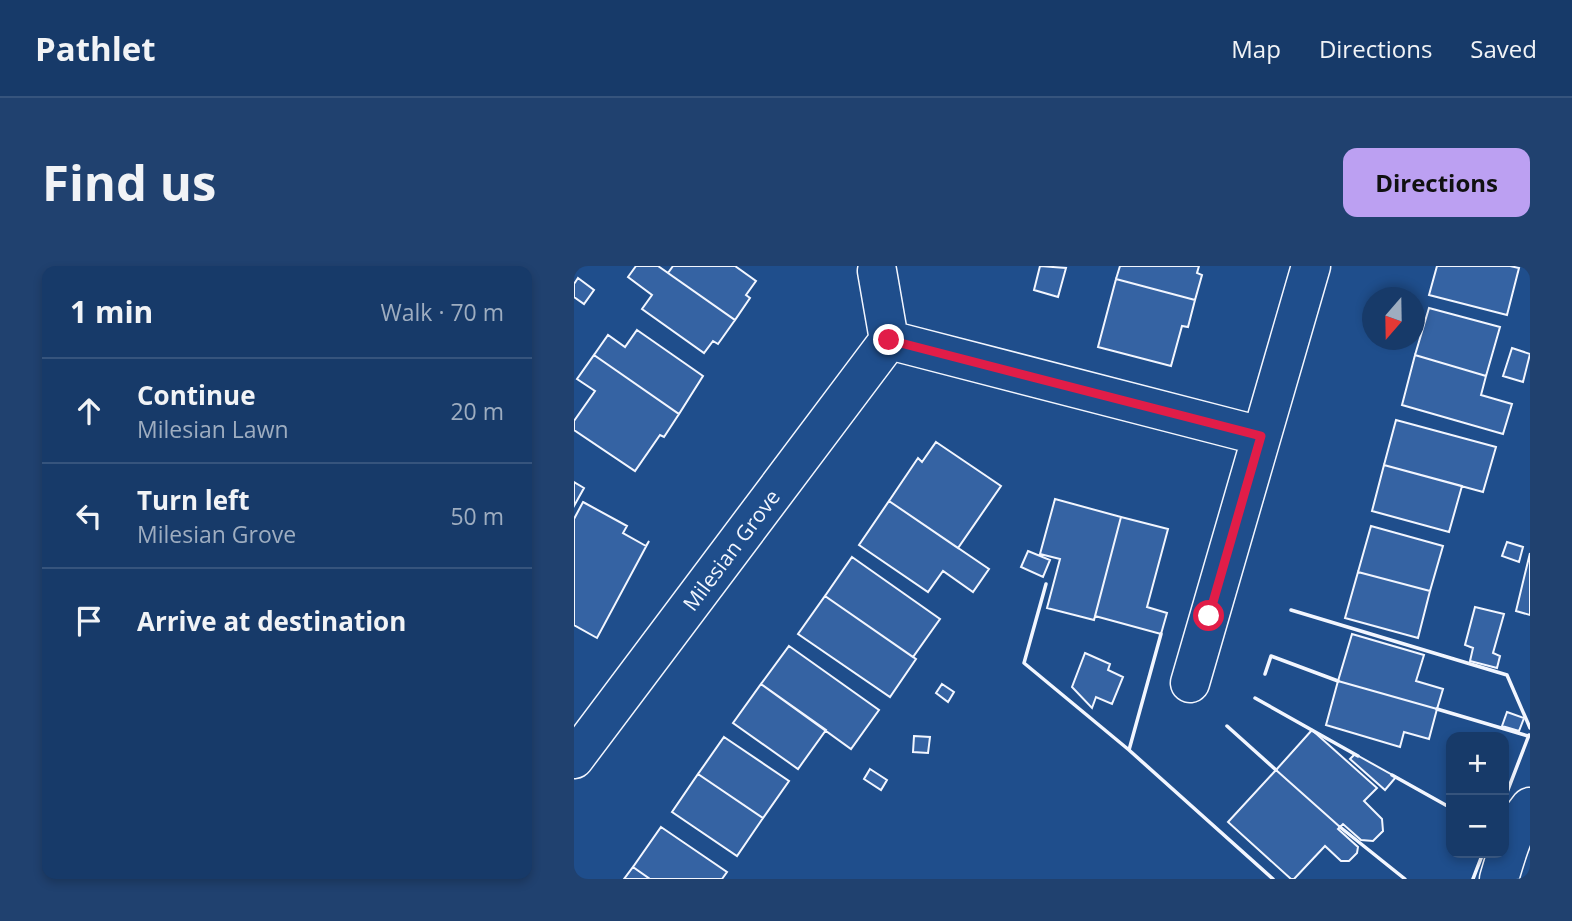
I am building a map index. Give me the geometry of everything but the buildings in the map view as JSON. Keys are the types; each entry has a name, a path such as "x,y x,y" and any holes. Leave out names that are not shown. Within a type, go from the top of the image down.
{"street":[{"path":"1190,682 1311,266"},
{"path":"877,271 889,340 1261,436"},
{"name":"Milesian Grove","path":"574,758 889,340"},
{"path":"1499,879 1505,857 1524,813 1530,807"}],"wall":[{"path":"1046,584 1024,663 1129,750"},
{"path":"1291,610 1507,675 1530,728"},
{"path":"1161,634 1129,750 1273,879"},
{"path":"1265,674 1271,656 1338,681"},
{"path":"1255,698 1358,756"},
{"path":"1437,709 1528,736"},
{"path":"1227,726 1276,770"},
{"path":"1506,795 1529,735"},
{"path":"1392,775 1446,805"},
{"path":"1340,827 1405,879"},
{"path":"1473,879 1481,858"}],"route":[{"path":"889,340 1261,436 1209,616"}]}
